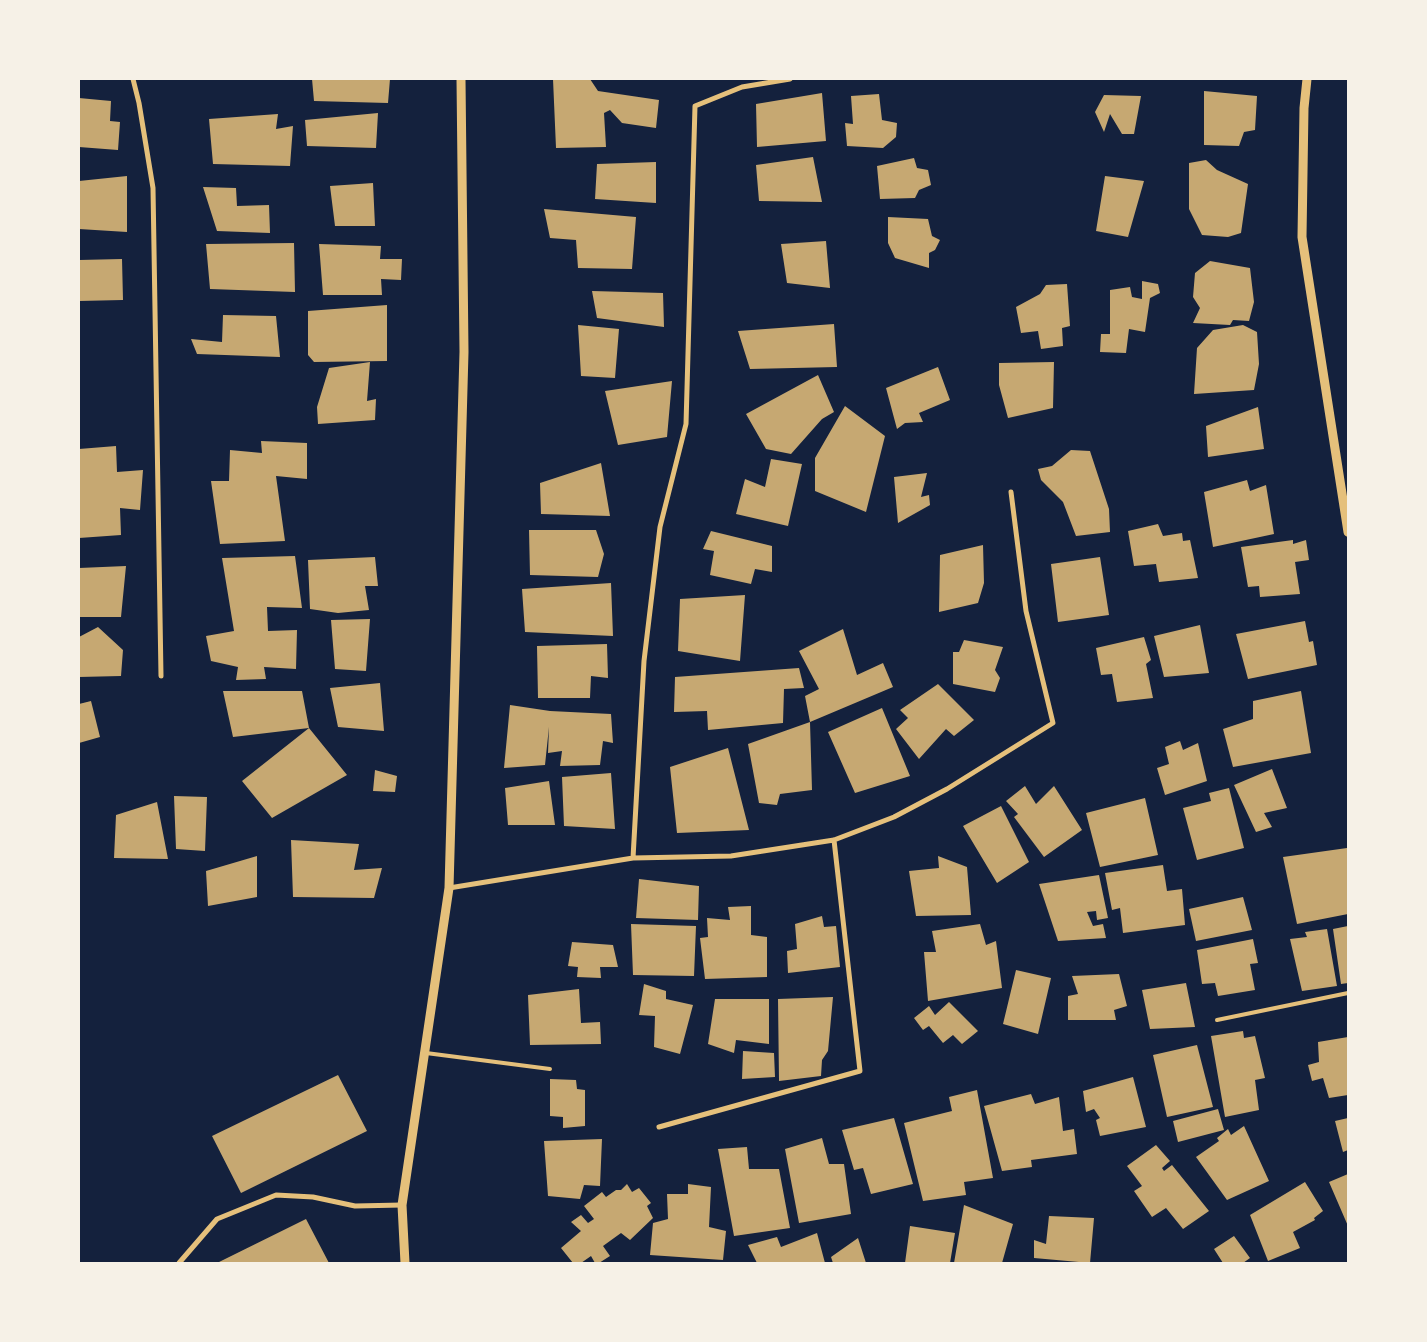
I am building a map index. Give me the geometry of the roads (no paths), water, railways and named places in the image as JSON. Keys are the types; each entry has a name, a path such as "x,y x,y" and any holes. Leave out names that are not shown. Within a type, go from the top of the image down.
{"street":[{"path":"133,79 139,103 153,188 161,676"},
{"path":"405,1263 402,1206 449,888 464,352 461,79"},
{"path":"633,858 644,661 660,527 686,424 695,106 742,88 790,79"},
{"path":"1307,79 1304,108 1302,237 1348,532"},
{"path":"449,888 633,858 731,856 834,840 894,817 947,788 1053,723 1026,612 1011,492"},
{"path":"659,1127 860,1071 834,840"},
{"path":"179,1263 217,1220 276,1196 313,1198 355,1206 402,1206"}],"lane":[{"path":"1217,1020 1348,994"},
{"path":"424,1053 550,1069"}]}
